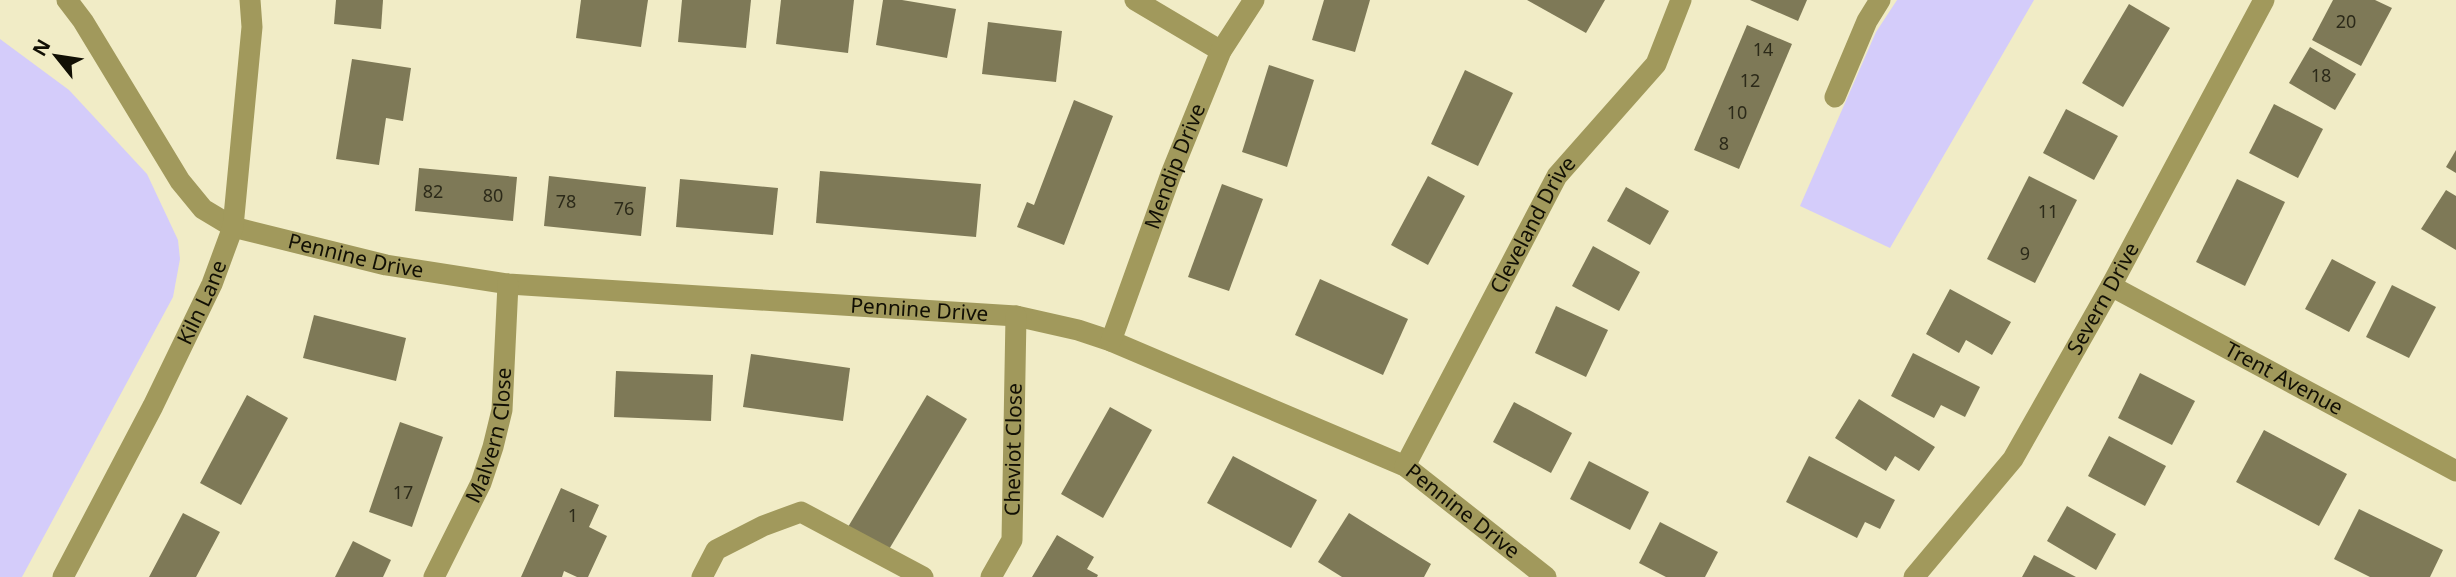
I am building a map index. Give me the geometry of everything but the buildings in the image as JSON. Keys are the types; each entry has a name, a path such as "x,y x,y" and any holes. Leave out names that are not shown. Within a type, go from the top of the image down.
{"street":[{"name":"Pennine Drive","path":"67,0 83,21 180,181 203,209 233,227 386,265 508,284 1016,316 1078,330 1111,341 1405,466 1538,575"},
{"name":"Kiln Lane","path":"64,577 153,406 212,284 233,227 252,27 250,0"},
{"path":"1136,0 1221,51"},
{"name":"Mendip Drive","path":"1111,341 1171,174 1221,51 1254,0"},
{"name":"Cleveland Drive","path":"1405,466 1557,176 1656,64 1681,0"},
{"path":"1835,97 1867,21 1880,0"},
{"name":"Severn Drive","path":"1914,577 2013,459 2111,286 2264,0"},
{"name":"Malvern Close","path":"434,577 481,483 493,447 502,410 508,284"},
{"name":"Trent Avenue","path":"2111,286 2455,470"},
{"name":"Cheviot Close","path":"991,577 1012,540 1016,316"},
{"path":"702,577 716,550 763,526 801,512 923,577"}],"shaded area":[{"path":"1897,0 2034,0 1890,248 1800,206 1876,32"},
{"path":"0,39 69,90 147,174 178,240 180,259 173,297 22,577 0,577"}]}
